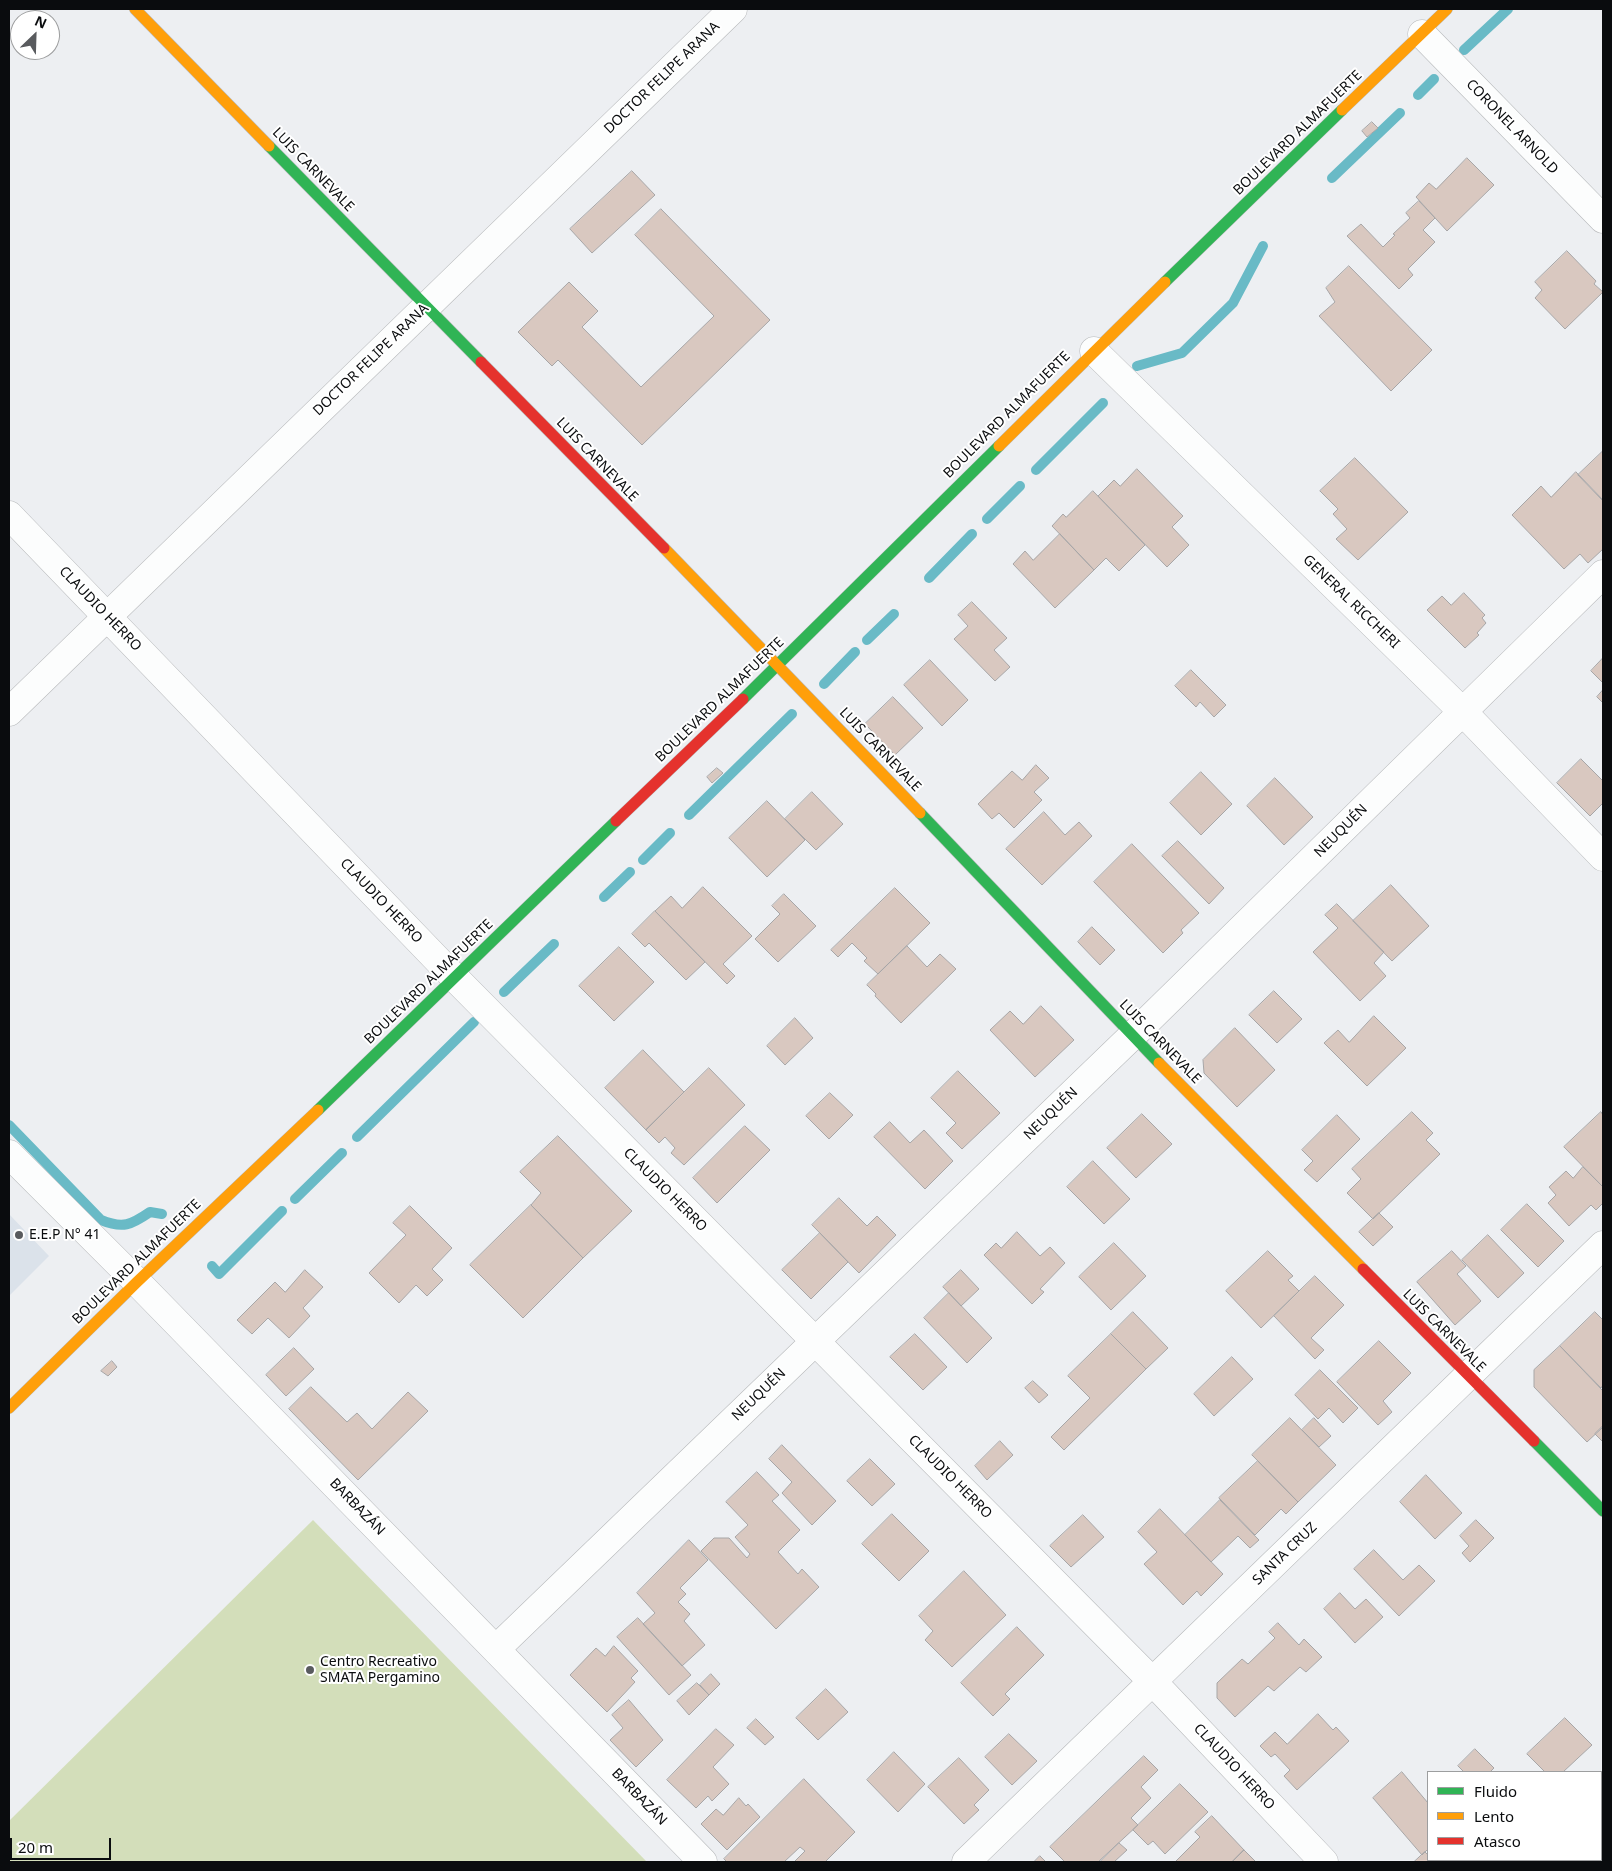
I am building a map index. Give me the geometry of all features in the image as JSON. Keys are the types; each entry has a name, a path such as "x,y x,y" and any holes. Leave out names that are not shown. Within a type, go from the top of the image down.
{"street":[{"name":"LUIS CARNEVALE","path":"135,9 778,665 1132,1036 1467,1376 1603,1511"},
{"name":"DOCTOR FELIPE ARANA","path":"9,712 733,9"},
{"name":"BOULEVARD ALMAFUERTE","path":"9,1408 137,1282 186,1237 778,665 1094,351 1447,9"},
{"name":"CORONEL ARNOLD","path":"1422,34 1603,219"},
{"name":"GENERAL RICCHERI","path":"1094,351 1462,711 1603,857"},
{"name":"CLAUDIO HERRO","path":"9,515 455,978 1153,1682 1324,1862"},
{"name":"NEUQUÉN","path":"496,1649 1132,1036 1603,574"},
{"name":"BARBAZÁN","path":"9,1154 137,1282 703,1862"},
{"name":"SANTA CRUZ","path":"966,1862 1603,1245"}],"shaded area":[{"name":"E.E.P N° 41","path":"9,1214 49,1256 9,1296"}],"green space":[{"name":"Centro Recreativo SMATA Pergamino","path":"313,1520 647,1862 9,1862 9,1821"}],"building":[{"path":"1372,122 1378,128 1367,137 1362,131"},
{"path":"1467,158 1494,185 1447,231 1416,197 1429,183 1436,189"},
{"path":"632,171 655,195 592,253 570,229"},
{"path":"1419,201 1435,218 1423,230 1435,242 1408,269 1413,275 1399,289 1347,236 1361,224 1383,247 1395,235 1393,234 1410,218 1406,213"},
{"path":"661,209 770,320 642,445 558,360 552,366 518,332 569,282 598,311 582,327 641,387 714,316 635,235"},
{"path":"1567,251 1596,281 1594,284 1603,292 1565,329 1535,298 1542,290 1535,282"},
{"path":"1349,266 1432,350 1391,391 1319,316 1335,302 1326,288"},
{"path":"1603,451 1603,501 1578,475"},
{"path":"1355,458 1408,512 1358,560 1336,539 1347,529 1333,514 1338,509 1320,491"},
{"path":"1137,469 1183,516 1172,527 1189,545 1167,567 1098,496 1114,480 1120,486"},
{"path":"1576,472 1603,500 1603,549 1588,563 1580,554 1564,569 1512,515 1541,486 1551,497"},
{"path":"1093,491 1145,545 1119,571 1106,558 1094,570 1052,526 1063,514 1066,517"},
{"path":"1060,534 1094,570 1055,608 1013,564 1025,551 1033,560"},
{"path":"1464,593 1485,615 1482,618 1486,623 1477,633 1479,635 1465,648 1427,610 1442,596 1451,605"},
{"path":"972,602 1007,638 994,650 1010,667 995,681 954,639 968,626 958,615"},
{"path":"1603,658 1603,683 1591,671"},
{"path":"930,660 968,700 942,726 904,685"},
{"path":"1191,670 1226,705 1214,717 1200,702 1196,707 1175,686"},
{"path":"1603,690 1603,703 1597,697"},
{"path":"893,697 923,728 895,755 865,724"},
{"path":"1581,759 1603,781 1603,803 1590,816 1557,783"},
{"path":"1036,765 1049,778 1034,792 1042,800 1014,828 999,813 992,819 978,804 1012,771 1022,780"},
{"path":"717,768 723,773 712,783 707,777"},
{"path":"1201,772 1232,804 1201,835 1170,803"},
{"path":"1275,778 1313,817 1284,845 1247,806"},
{"path":"812,792 843,824 816,850 785,819"},
{"path":"767,801 805,840 767,877 729,838"},
{"path":"1044,812 1065,835 1079,822 1092,836 1042,885 1006,849"},
{"path":"1178,841 1224,888 1209,904 1162,856"},
{"path":"1132,844 1199,913 1181,930 1183,933 1163,953 1094,882"},
{"path":"1391,885 1429,926 1392,961 1353,921"},
{"path":"703,887 752,936 723,964 735,976 727,984 655,911 671,896 682,908"},
{"path":"895,888 930,923 878,974 864,961 867,958 852,943 838,957 831,950"},
{"path":"784,894 816,926 778,962 755,939 780,914 772,906"},
{"path":"1337,904 1384,952 1374,963 1386,976 1360,1001 1313,952 1338,928 1325,915"},
{"path":"655,911 705,962 686,980 649,943 645,947 632,934"},
{"path":"1092,927 1115,950 1100,965 1078,942"},
{"path":"907,946 927,967 940,954 956,969 901,1023 867,985"},
{"path":"619,947 654,982 614,1021 579,986"},
{"path":"1274,991 1302,1019 1277,1043 1249,1015"},
{"path":"1041,1006 1074,1040 1035,1077 990,1030 1010,1011 1023,1024"},
{"path":"1374,1016 1406,1048 1367,1086 1324,1043 1338,1030 1349,1042"},
{"path":"795,1018 813,1038 785,1065 767,1046"},
{"path":"1235,1028 1275,1070 1237,1107 1204,1073 1203,1060"},
{"path":"643,1050 684,1092 646,1130 605,1088"},
{"path":"709,1068 745,1105 684,1165 671,1153 675,1148 665,1137 659,1143 646,1130"},
{"path":"958,1071 1000,1113 962,1149 946,1133 956,1123 931,1098"},
{"path":"830,1093 853,1115 829,1139 806,1116"},
{"path":"1412,1112 1433,1133 1426,1140 1440,1154 1373,1219 1347,1193 1361,1179 1352,1169"},
{"path":"1601,1112 1603,1115 1603,1187 1564,1147"},
{"path":"1142,1114 1172,1144 1136,1178 1107,1148"},
{"path":"1337,1115 1360,1139 1317,1182 1304,1170 1313,1161 1302,1150"},
{"path":"890,1122 910,1143 924,1130 953,1161 925,1189 874,1137"},
{"path":"745,1126 770,1150 717,1203 693,1178"},
{"path":"558,1136 632,1211 583,1258 531,1205 541,1193 520,1172"},
{"path":"1093,1161 1130,1199 1104,1224 1067,1187"},
{"path":"1583,1167 1603,1187 1603,1203 1596,1210 1591,1205 1569,1226 1548,1203 1556,1195 1549,1187 1566,1171 1573,1178"},
{"path":"839,1198 867,1226 877,1216 896,1235 859,1273 812,1225"},
{"path":"1527,1204 1564,1241 1538,1267 1501,1230"},
{"path":"531,1205 583,1258 523,1318 470,1265"},
{"path":"410,1206 452,1248 432,1269 443,1280 427,1296 416,1285 399,1303 369,1273 406,1235 393,1223"},
{"path":"1379,1213 1393,1227 1373,1246 1359,1232"},
{"path":"1017,1232 1040,1256 1050,1247 1065,1263 1040,1289 1044,1292 1032,1304 984,1255 996,1243 1001,1248"},
{"path":"820,1233 848,1262 811,1299 782,1270"},
{"path":"1488,1235 1524,1273 1498,1298 1462,1260"},
{"path":"1114,1243 1146,1276 1111,1310 1079,1277"},
{"path":"1268,1251 1293,1276 1288,1280 1299,1291 1261,1328 1226,1291"},
{"path":"1452,1251 1466,1266 1457,1274 1481,1301 1455,1325 1417,1282"},
{"path":"305,1270 323,1287 303,1308 310,1316 289,1338 268,1318 252,1334 237,1320 275,1282 285,1292"},
{"path":"961,1270 979,1289 961,1306 943,1287"},
{"path":"1315,1276 1344,1305 1311,1338 1324,1350 1315,1359 1274,1316"},
{"path":"949,1293 992,1338 967,1363 924,1318"},
{"path":"1133,1312 1168,1348 1146,1369 1111,1334"},
{"path":"1595,1312 1603,1320 1603,1385 1601,1388 1560,1346"},
{"path":"915,1334 947,1367 923,1390 890,1357"},
{"path":"1111,1334 1146,1369 1064,1450 1051,1437 1090,1398 1068,1376"},
{"path":"1379,1341 1411,1373 1383,1401 1392,1412 1378,1425 1337,1382"},
{"path":"1560,1346 1603,1391 1603,1427 1587,1442 1534,1387 1534,1370"},
{"path":"294,1348 314,1369 286,1396 266,1375"},
{"path":"1232,1357 1253,1379 1214,1416 1194,1394"},
{"path":"112,1361 117,1367 108,1376 101,1371"},
{"path":"1320,1370 1358,1408 1343,1423 1329,1408 1318,1419 1295,1395"},
{"path":"1033,1381 1048,1395 1039,1403 1025,1388"},
{"path":"311,1387 347,1422 357,1413 372,1429 408,1392 428,1411 358,1480 289,1409"},
{"path":"1290,1418 1336,1465 1298,1502 1252,1455"},
{"path":"1314,1418 1331,1436 1319,1447 1302,1430"},
{"path":"1603,1426 1603,1442 1595,1434"},
{"path":"1000,1441 1013,1455 987,1480 975,1466"},
{"path":"782,1445 836,1501 812,1525 782,1493 792,1482 769,1459"},
{"path":"870,1459 895,1484 872,1506 847,1481"},
{"path":"1258,1461 1298,1502 1286,1514 1281,1509 1255,1535 1219,1498"},
{"path":"757,1472 779,1495 772,1501 800,1530 778,1552 798,1574 802,1569 819,1587 776,1629 701,1551 714,1538 729,1538 747,1558 750,1554 735,1537 748,1525 726,1502"},
{"path":"1426,1475 1462,1513 1435,1539 1400,1502"},
{"path":"1220,1500 1259,1540 1250,1548 1238,1536 1211,1562 1185,1535"},
{"path":"1160,1509 1223,1574 1201,1596 1197,1591 1183,1605 1144,1564 1157,1552 1138,1532"},
{"path":"892,1514 929,1551 899,1581 862,1544"},
{"path":"1083,1515 1104,1537 1071,1567 1050,1546"},
{"path":"1476,1520 1494,1538 1470,1562 1462,1553 1469,1546 1460,1536"},
{"path":"689,1540 708,1560 680,1588 686,1594 678,1602 690,1614 684,1621 705,1645 682,1666 643,1624 655,1613 637,1593"},
{"path":"1374,1550 1403,1580 1419,1565 1435,1581 1399,1616 1354,1569"},
{"path":"964,1571 1006,1615 952,1667 925,1640 933,1631 919,1616"},
{"path":"1340,1593 1355,1609 1366,1599 1383,1617 1355,1643 1324,1609"},
{"path":"638,1618 691,1675 669,1695 617,1637"},
{"path":"1278,1623 1299,1645 1304,1639 1322,1657 1306,1672 1300,1667 1274,1691 1268,1686 1235,1717 1217,1698 1217,1683 1242,1659 1248,1664 1275,1638 1269,1632"},
{"path":"1017,1627 1044,1655 1005,1694 1010,1699 993,1716 961,1683"},
{"path":"614,1646 638,1671 631,1678 635,1682 607,1712 570,1675 596,1648 605,1656"},
{"path":"711,1674 720,1684 709,1695 700,1685"},
{"path":"697,1683 709,1695 689,1715 677,1701"},
{"path":"826,1689 848,1712 818,1740 796,1718"},
{"path":"629,1700 663,1740 636,1767 610,1740 623,1728 612,1715"},
{"path":"1318,1714 1333,1730 1336,1727 1349,1741 1297,1790 1284,1776 1290,1770 1275,1754 1271,1757 1260,1746 1275,1732 1287,1744"},
{"path":"1565,1718 1592,1745 1564,1771 1544,1771 1527,1754"},
{"path":"756,1719 774,1737 765,1745 747,1728"},
{"path":"716,1729 734,1745 713,1767 729,1784 712,1801 708,1796 696,1808 667,1780"},
{"path":"1009,1734 1037,1761 1012,1785 985,1757"},
{"path":"1475,1749 1494,1768 1491,1771 1463,1771 1458,1766"},
{"path":"894,1752 925,1784 898,1812 867,1780"},
{"path":"1144,1756 1158,1770 1141,1787 1151,1798 1131,1818 1138,1825 1098,1862 1065,1862 1050,1847"},
{"path":"959,1758 989,1790 974,1805 979,1810 964,1824 928,1787"},
{"path":"1402,1772 1427,1802 1427,1850 1422,1855 1373,1798"},
{"path":"804,1779 855,1832 827,1862 794,1862 805,1851 800,1847 784,1862 727,1862 724,1859"},
{"path":"1603,1779 1602,1825 1602,1780"},
{"path":"1180,1784 1208,1812 1165,1854 1153,1841 1148,1845 1133,1830"},
{"path":"739,1798 746,1806 748,1804 760,1817 727,1850 701,1824 716,1809 723,1815"},
{"path":"1212,1816 1244,1850 1232,1862 1175,1862 1200,1837 1195,1832"},
{"path":"1119,1843 1127,1850 1114,1862 1100,1862"},
{"path":"1244,1850 1256,1862 1232,1862"},
{"path":"1425,1852 1427,1854 1427,1861 1435,1862 1414,1862"},
{"path":"1040,1856 1046,1862 1034,1862"},
{"path":"1482,1861 1514,1862 1483,1862"}],"waterway":[{"path":"1464,50 1508,9"},
{"path":"1418,95 1434,79"},
{"path":"1332,178 1400,113"},
{"path":"1137,366 1182,353 1233,303 1263,246"},
{"path":"1036,470 1103,403"},
{"path":"987,519 1020,486"},
{"path":"929,578 972,534"},
{"path":"867,640 894,614"},
{"path":"824,684 855,652"},
{"path":"689,815 792,714"},
{"path":"643,860 670,833"},
{"path":"604,897 630,872"},
{"path":"504,992 554,944"},
{"path":"357,1137 474,1022"},
{"path":"9,1125 101,1220 121,1225 132,1223 150,1212 162,1214"},
{"path":"295,1199 342,1153"},
{"path":"212,1266 219,1274 282,1211"}],"traffic: fast":[{"path":"1165,282 1342,110"},
{"path":"269,146 481,362"},
{"path":"743,699 999,446"},
{"path":"920,813 1159,1063"},
{"path":"318,1110 616,821"},
{"path":"1534,1441 1603,1511"}],"traffic: slow":[{"path":"135,9 269,146"},
{"path":"1342,110 1447,9"},
{"path":"999,446 1165,282"},
{"path":"664,548 920,813"},
{"path":"1159,1063 1363,1269"},
{"path":"9,1408 137,1282 318,1110"}],"traffic: jam":[{"path":"481,362 664,548"},
{"path":"616,821 743,699"},
{"path":"1363,1269 1534,1441"}],"place":[{"name":"E.E.P N° 41","path":"19,1235"},
{"name":"Centro Recreativo SMATA Pergamino","path":"310,1670"}]}
